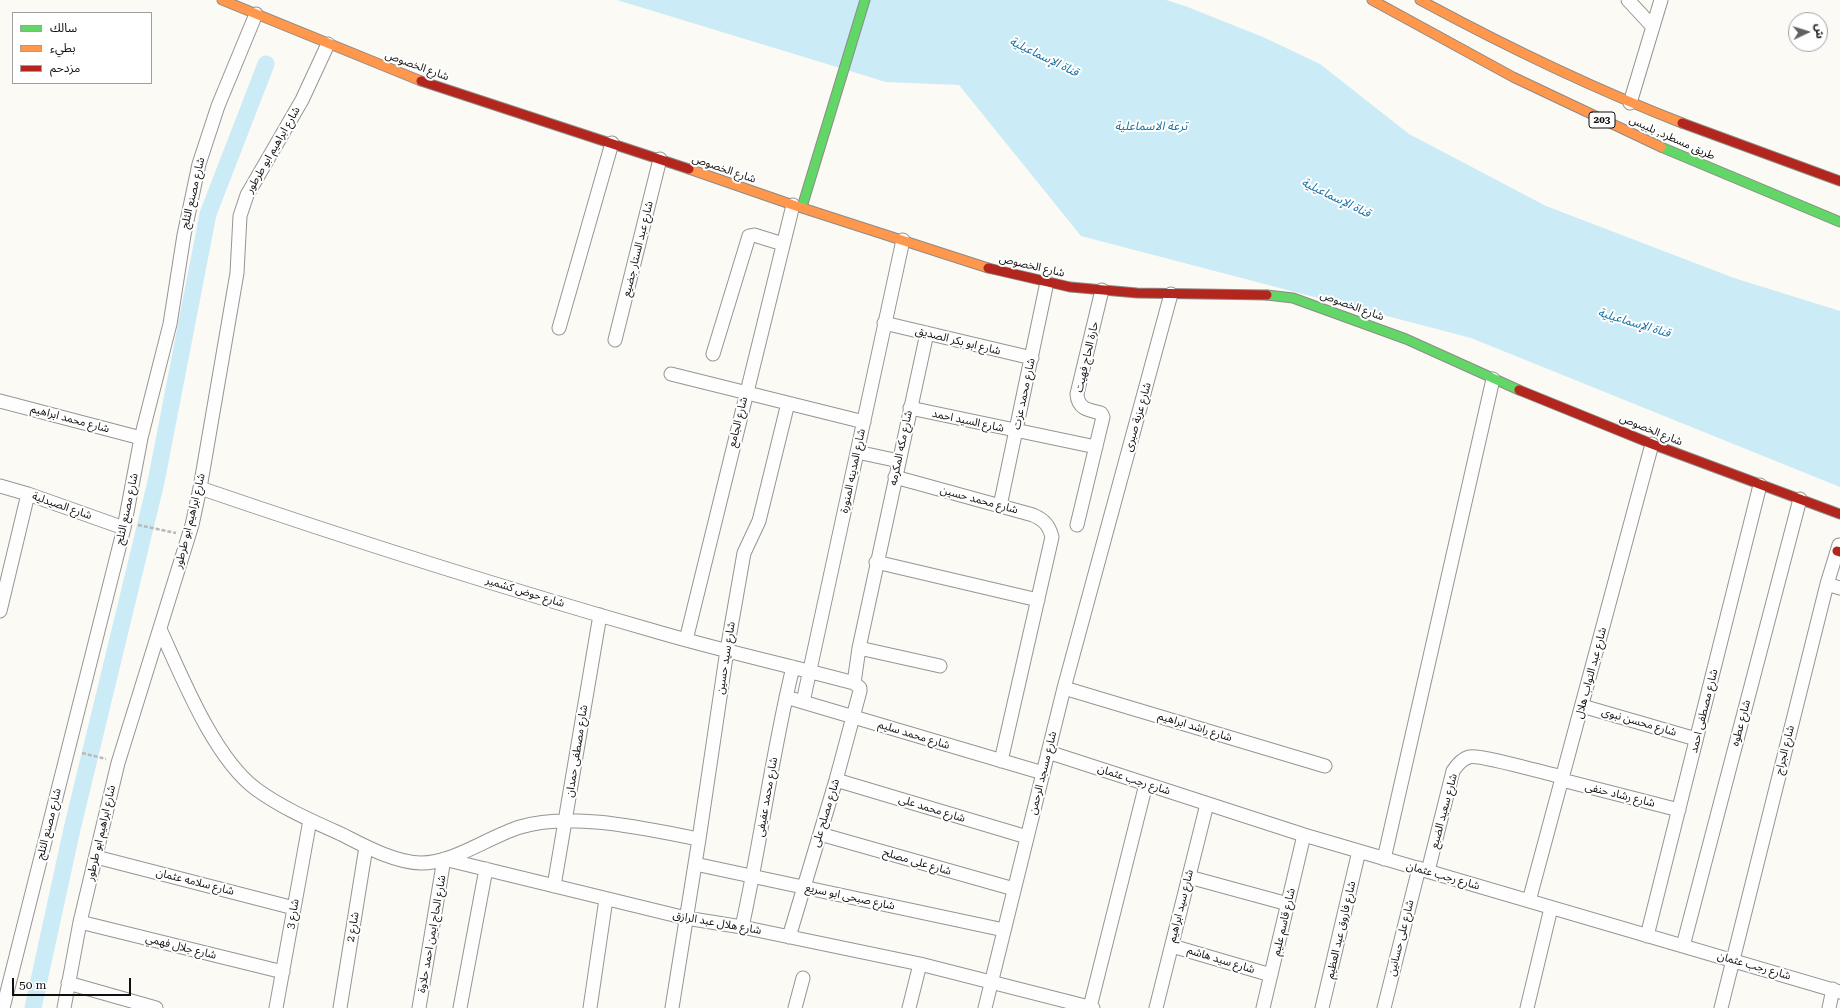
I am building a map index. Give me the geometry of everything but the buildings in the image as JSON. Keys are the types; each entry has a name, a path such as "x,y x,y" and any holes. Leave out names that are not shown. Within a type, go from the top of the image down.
{"main road":[{"name":"شارع الخصوص","path":"222,0 410,77 612,143 797,206 992,269 1070,287 1171,294 1262,295 1293,298 1406,339 1494,379 1652,444 1840,514"},
{"path":"797,206 814,171 865,0"},
{"name":"طريق مسطرد, بلبيس","path":"1372,0 1512,77 1594,117 1691,160 1840,222"},
{"name":"طريق مسطرد, بلبيس","path":"1420,0 1501,43 1630,103 1702,133 1840,181"}],"street":[{"path":"1628,0 1653,27"},
{"path":"1630,103 1661,0"},
{"name":"شارع مصنع الثلج","path":"3,1008 124,528 141,438 170,324 184,235 199,164 218,106 256,14"},
{"name":"شارع ابراهيم ابو طرطور","path":"64,1008 80,922 118,763 192,525 200,488 237,273 240,216 247,195 302,100 328,44"},
{"path":"559,328 612,143"},
{"name":"شارع عبد الستار جضيع","path":"616,340 660,159"},
{"name":"شارع الجامع","path":"686,640 783,244 797,206"},
{"path":"713,354 749,236 754,235 783,244"},
{"name":"شارع المدينه المنورة","path":"803,702 903,240"},
{"name":"شارع محمد عزت","path":"1000,506 1048,282"},
{"name":"حارة الحاج فهيت","path":"1077,525 1096,447 1102,415 1082,408 1079,404 1077,394 1102,290"},
{"name":"شارع عزبة صبرى","path":"1104,539 1171,294"},
{"name":"شارع ابو بكر الصديق","path":"884,323 1032,358"},
{"name":"شارع مكه المكرمه","path":"857,686 859,648 876,562 927,333"},
{"path":"671,374 864,422"},
{"path":"1384,859 1494,379"},
{"name":"شارع محمد ابراهيم","path":"0,401 141,438"},
{"name":"شارع سيد حسين","path":"686,918 727,650 744,553 760,521 788,403"},
{"name":"شارع السيد احمد","path":"910,408 1016,432 1096,447"},
{"name":"شارع عبد التواب هلال","path":"1529,901 1652,444"},
{"path":"857,452 899,461"},
{"name":"شارع محمد حسين","path":"895,477 1033,515 1042,519 1047,524 1052,537 1038,600"},
{"name":"شارع مصطفى احمد","path":"1647,936 1760,485"},
{"name":"شارع الصيدلية","path":"0,486 28,494 124,528"},
{"name":"شارع حوض كشمير","path":"200,488 372,546 600,615 686,640 793,667 857,686"},
{"path":"0,611 28,494"},
{"name":"شارع عطوه","path":"1683,946 1800,499"},
{"name":"شارع مسجد الرحمن","path":"985,1008 1064,688 1104,539"},
{"name":"شارع الجراج","path":"1721,1008 1826,584 1839,548"},
{"path":"876,562 1038,600 1001,761"},
{"path":"1826,584 1840,588"},
{"name":"شارع مصطفى حمدان","path":"554,886 600,615"},
{"path":"160,629 195,705 215,740 237,771 255,788 283,807 366,847 403,861 421,863 444,859 519,828 542,822 566,821 634,827 699,839"},
{"path":"859,648 940,666"},
{"name":"شارع محمد عفيفى","path":"742,927 753,876 766,795 793,667"},
{"name":"شارع مصلح على","path":"789,937 836,780 853,717 857,686"},
{"name":"شارع راشد ابراهيم","path":"1064,688 1325,766"},
{"name":"شارع محمد سليم","path":"786,697 1043,773"},
{"name":"شارع محسن نبوى","path":"1582,706 1696,739"},
{"name":"شارع رجب عثمان","path":"1048,752 1304,835 1836,990"},
{"name":"شارع سعيد الضبع","path":"1423,870 1453,771 1459,762 1470,757 1484,758 1562,778"},
{"name":"شارع رشاد حنفى","path":"1562,778 1678,810"},
{"name":"شارع محمد على","path":"836,780 1027,837"},
{"path":"1092,1008 1146,784"},
{"name":"شارع سيد ابراهيم","path":"1156,1008 1207,804"},
{"name":"شارع 3","path":"276,1008 310,820"},
{"name":"شارع على مصلح","path":"820,834 1014,889"},
{"name":"شارع قاسم عليم","path":"1263,1008 1304,835"},
{"name":"شارع 2","path":"340,1008 366,847"},
{"name":"شارع فاروق عبد العظيم","path":"1322,1008 1359,851"},
{"name":"شارع سلامه عثمان","path":"96,857 294,908"},
{"name":"شارع هلال عبد الرازق","path":"444,859 686,918 742,927 920,964 991,982 1058,1004 1092,1008"},
{"name":"شارع الحاج ايمن احمد حلاوة","path":"419,1008 444,859"},
{"name":"شارع صبحى ابو سريع","path":"695,864 1004,930"},
{"path":"460,1008 486,869"},
{"name":"شارع على حسانين","path":"1384,1008 1423,870"},
{"path":"1189,877 1288,904"},
{"path":"590,1008 606,899"},
{"path":"1527,1008 1551,908"},
{"path":"672,1008 686,918"},
{"name":"شارع جلال فهمي","path":"80,922 283,972"},
{"name":"شارع سيد هاشم","path":"1172,946 1271,975"},
{"path":"909,1008 920,964"},
{"path":"795,1008 803,978"},
{"path":"68,983 156,1008"},
{"path":"1829,1008 1836,990"}],"path":[{"path":"137,524 160,530"},
{"path":"75,752 107,760"}],"water":[{"name":"ترعة الاسماعلية","path":"617,0 1166,0 1263,37 1320,64 1409,134 1546,206 1734,278 1840,311 1840,487 1471,338 1081,236 959,85 886,82"}],"waterway":[{"path":"33,1008 72,829 156,482 208,214 266,64"}],"traffic: fast":[{"path":"802,207 865,0"},
{"path":"1661,147 1840,222"},
{"path":"1267,295 1293,298 1406,339 1519,390"}],"traffic: slow":[{"path":"222,0 421,81"},
{"path":"1372,0 1513,77 1661,147"},
{"path":"1420,0 1549,66 1648,110 1682,123"},
{"path":"689,169 793,205 988,268"}],"traffic: jam":[{"path":"421,81 689,169"},
{"path":"1682,123 1840,181"},
{"path":"988,268 1070,287 1137,293 1267,295"},
{"path":"1519,390 1652,444 1840,514"}],"water label":[{"name":"قناة الإسماعيلية","path":"1044,57"},
{"name":"قناة الإسماعيلية","path":"1336,198"},
{"name":"قناة الإسماعيلية","path":"1634,323"}]}
